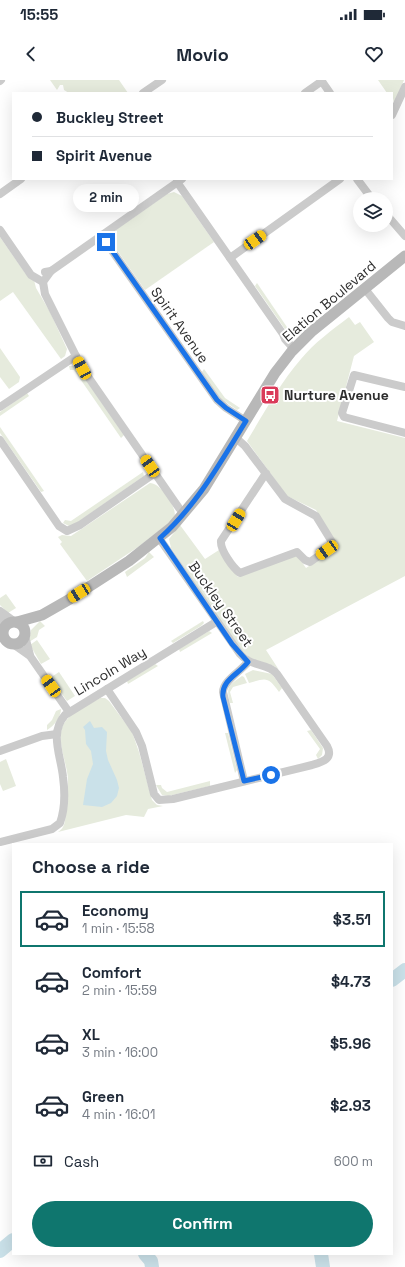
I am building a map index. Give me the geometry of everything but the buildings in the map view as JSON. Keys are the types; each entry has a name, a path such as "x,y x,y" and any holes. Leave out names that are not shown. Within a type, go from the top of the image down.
{"street":[{"path":"144,92 162,80"},
{"path":"305,92 321,80 329,92"},
{"path":"393,112 405,87"},
{"path":"0,194 20,180"},
{"path":"230,258 339,180"},
{"path":"352,180 364,190"},
{"path":"359,180 364,190"},
{"path":"186,513 176,503 155,474 90,380 76,356 45,294 38,287 42,279 50,271 179,181 285,339 296,347"},
{"path":"393,222 405,236"},
{"path":"0,230 31,275 42,279"},
{"name":"Spirit Avenue","path":"101,235 217,400 226,408 246,421"},
{"name":"Elation Boulevard","path":"42,615 115,571 160,538 186,513 204,490 278,369 296,347 405,256"},
{"path":"365,289 392,322 405,326"},
{"path":"0,407 76,356"},
{"path":"405,387 354,375 342,413 344,417 405,433"},
{"path":"236,438 245,446 266,473 285,499 314,514 331,539 331,545 327,550 310,562 305,560 297,552 240,572 236,570 223,550 221,541 266,473"},
{"path":"0,440 60,526 67,531 80,525 155,474"},
{"name":"Buckley Street","path":"107,689 136,732 142,746 153,791 157,798 167,800 321,762 328,758 330,754 329,748 275,671 248,662 240,654 216,622 160,538"},
{"path":"0,612 23,626 30,656 69,712"},
{"path":"2,633 8,624 42,615"},
{"path":"8,644 20,642 33,623 42,615"},
{"path":"0,616 2,633 8,644 30,656"},
{"name":"Lincoln Way","path":"57,734 60,723 69,712 216,622"},
{"path":"244,781 223,692 225,683 238,674 248,662"},
{"path":"0,752 42,736 57,734 64,781 63,807 60,823 52,829 0,842"}],"shaded area":[{"path":"50,80 119,80 127,92 67,92 64,90 63,85 60,85 57,90"},
{"path":"378,80 404,80 394,103 393,92 386,92"},
{"path":"174,192 182,196 214,242 145,290 112,243 111,235 117,229 167,194"},
{"path":"0,237 25,273 34,280 36,288 50,312 67,349 65,356 61,359 13,292 0,301"},
{"path":"257,283 291,333 289,335 255,286"},
{"path":"349,317 355,325 360,322 374,342 354,356 337,421 405,438 405,576 266,650 279,670 272,665 251,658 241,649 171,548 169,539 180,525 205,559 219,550 238,577 297,555 306,568 338,547 316,510 287,496 247,441 272,398 293,368 317,342"},
{"path":"0,348 20,377 19,382 9,389 0,377"},
{"path":"69,366 73,366 79,370 124,435 121,438 74,370 70,370"},
{"path":"204,369 225,398 240,408 237,410 220,398 202,372"},
{"path":"27,393 29,396 0,416 0,412"},
{"path":"0,427 44,491 41,492 0,433"},
{"path":"143,472 144,476 78,522 69,526 63,523 65,520 71,521"},
{"path":"150,483 159,487 172,503 175,515 174,519 138,547 87,581 60,544 62,542 58,537 62,535 71,536"},
{"path":"149,552 154,557 127,577 125,572 145,558"},
{"path":"6,594 16,608 8,613 0,605 0,598"},
{"path":"40,621 45,626 39,630 37,637 29,642 31,630"},
{"path":"203,621 204,623 201,626 173,643 171,641"},
{"path":"209,631 212,633 180,652 179,649"},
{"path":"37,640 50,659 41,664 30,645"},
{"path":"155,664 158,666 128,684 127,681"},
{"path":"253,670 272,674 282,688 279,692 272,683 263,679 249,683 245,674"},
{"path":"59,672 75,696 67,701 50,678"},
{"path":"242,676 247,683 233,687 230,692 233,703 230,703 228,693 229,687"},
{"path":"100,698 105,698 109,701 132,732 152,800 157,805 163,806 148,809 144,817 126,815 58,832 62,828 65,821 68,792 68,779 61,745 61,731 66,720 70,716"},
{"path":"61,709 57,721 47,730 47,725 52,720 56,711"},
{"path":"311,730 323,748 322,755 318,759 316,755 320,749 307,731"},
{"path":"225,733 228,733 237,770 235,773"},
{"path":"6,759 16,786 3,791 0,784 0,762"},
{"path":"210,781 210,786 168,796 162,795 156,785 161,785 167,792"}],"water":[{"path":"90,721 94,728 102,727 107,732 106,751 119,788 117,796 111,803 102,807 83,805 87,779 93,764 91,751 86,744 85,730 83,727"}],"waterway":[{"path":"393,979 405,970"},
{"path":"0,1251 12,1241"},
{"path":"146,1255 151,1261 152,1267"},
{"path":"321,1255 323,1267"}],"place":[{"name":"Nurture Avenue","path":"270,395"}],"route":[{"path":"106,242 217,400 226,408 246,421 200,495 191,507 160,538 232,644 248,662 238,674 225,683 223,688 223,697 244,781 271,775"}]}
